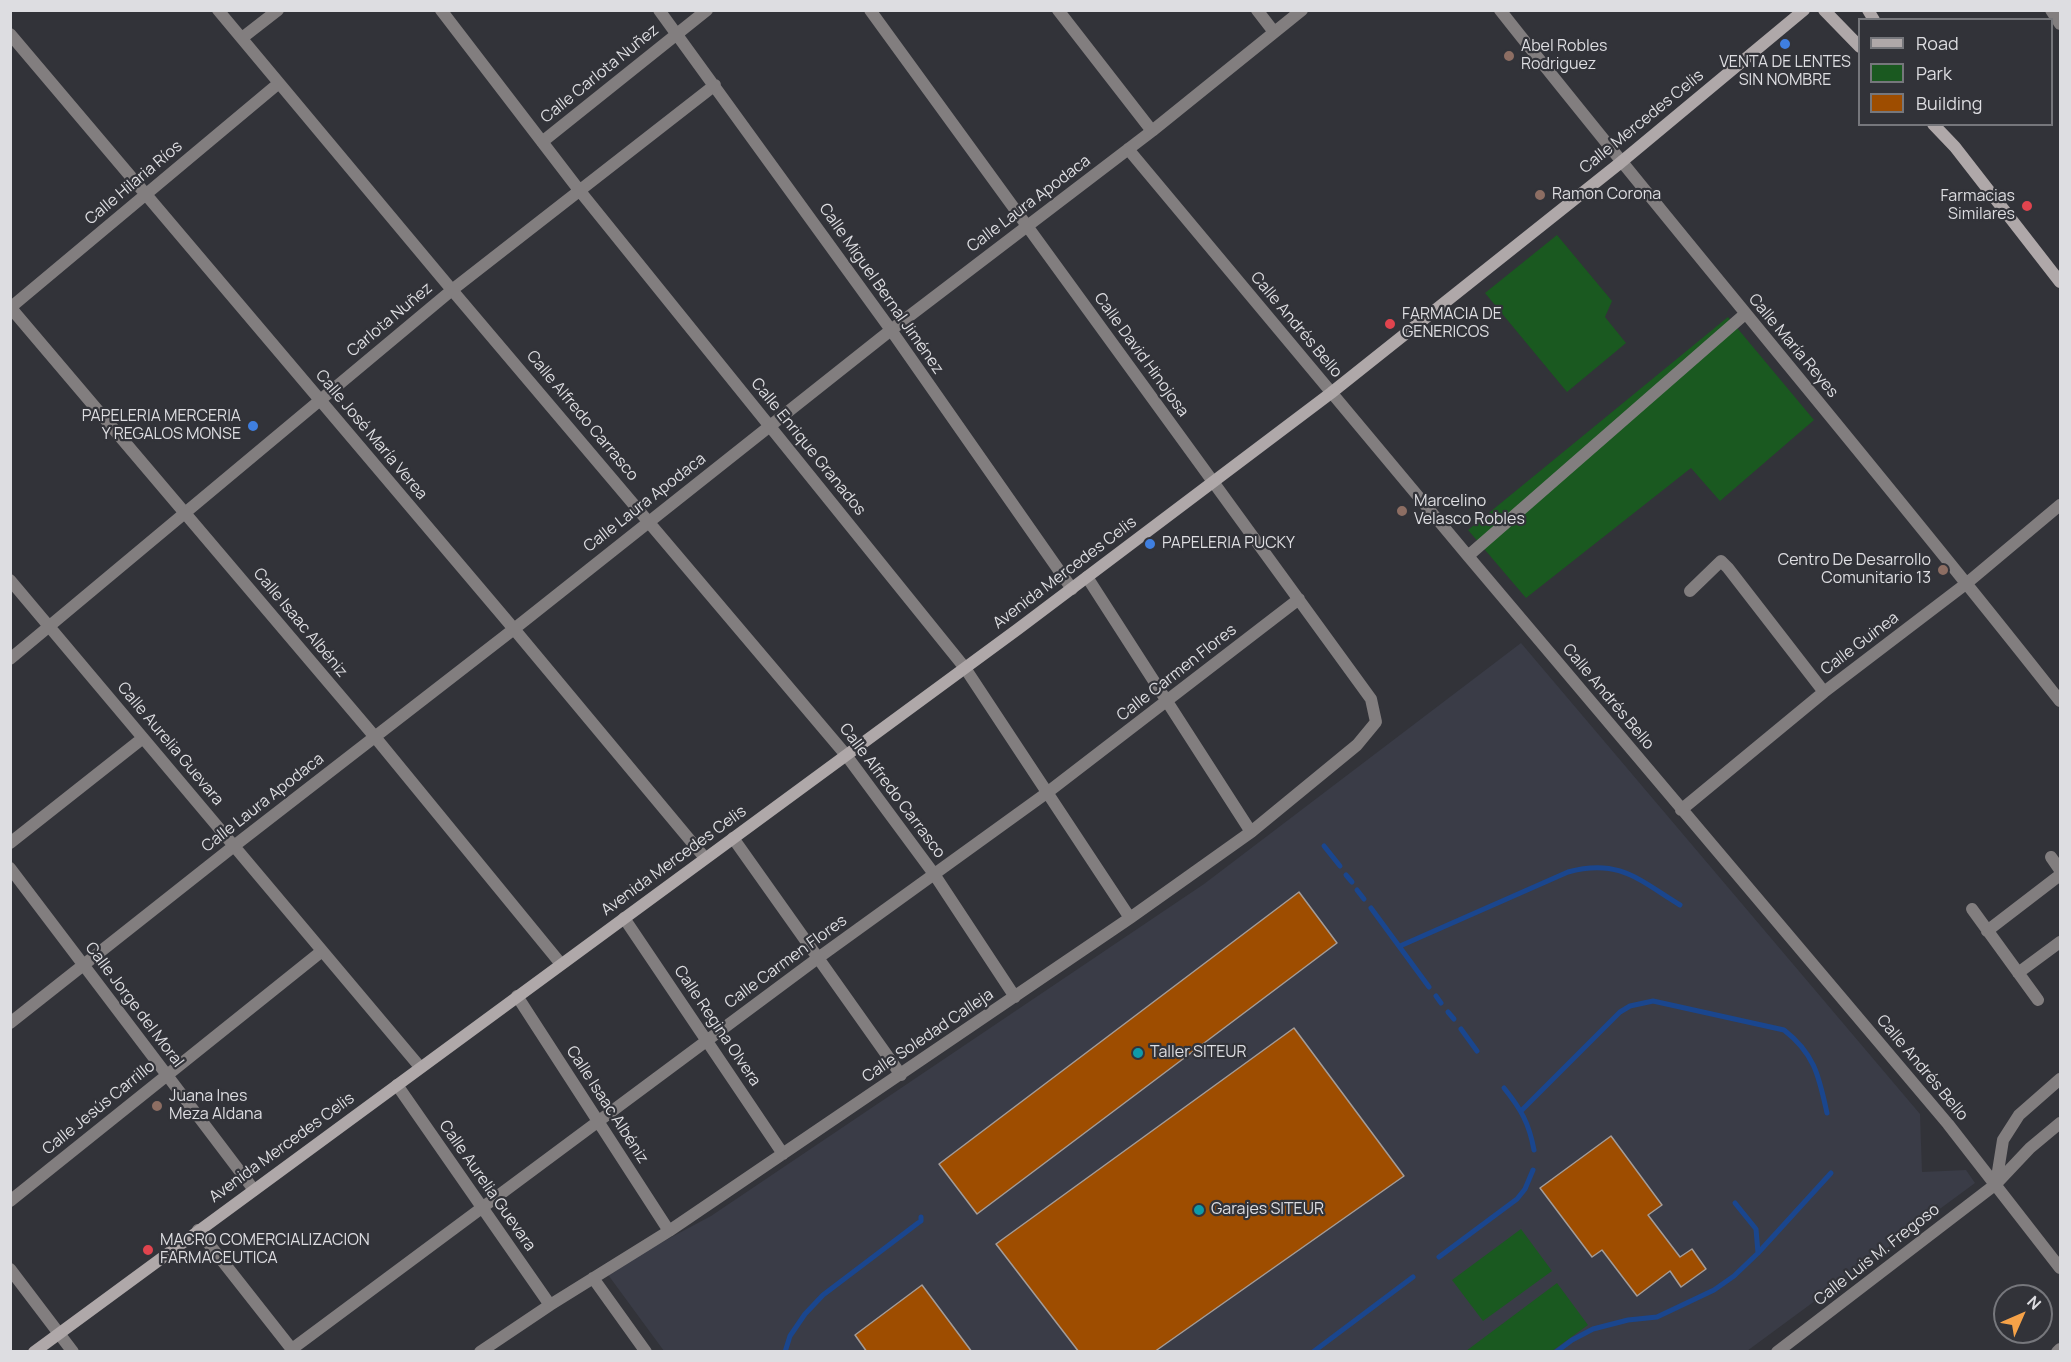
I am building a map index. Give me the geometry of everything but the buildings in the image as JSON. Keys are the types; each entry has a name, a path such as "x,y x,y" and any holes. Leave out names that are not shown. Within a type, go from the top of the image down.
{"main road":[{"name":"Calle Mercedes Celis","path":"1331,393 1620,163 1804,10"},
{"path":"1824,10 1858,45"},
{"path":"1935,126 1955,147 2061,282"},
{"path":"1942,126 1955,147"},
{"name":"Avenida Mercedes Celis","path":"34,1352 1072,589 1331,393"}],"street":[{"name":"Calle Alfredo Carrasco","path":"219,10 452,290 846,755 934,874 1015,997"},
{"path":"242,38 279,10"},
{"name":"Calle Enrique Granados","path":"441,10 579,190 965,668 1130,918"},
{"name":"Calle Miguel Bernal Jiménez","path":"659,10 891,330 1072,589"},
{"name":"Calle Carlota Nuñez","path":"542,142 707,10"},
{"name":"Calle David Hinojosa","path":"870,10 1371,699 1376,722"},
{"path":"1058,10 1152,131"},
{"path":"1257,10 1275,33"},
{"name":"Calle Laura Apodaca","path":"10,1023 514,629 891,330 1152,131 1302,10"},
{"name":"Calle María Reyes","path":"1500,10 1620,163 1967,583 2061,701"},
{"path":"2051,10 2061,24"},
{"name":"Calle José María Verea","path":"10,34 705,858"},
{"name":"Calle Hilaria Ríos","path":"11,307 279,83"},
{"name":"Carlota Nuñez","path":"10,659 452,290 715,86"},
{"name":"Calle Andrés Bello","path":"1128,149 1948,1124 2061,1268"},
{"name":"Calle Isaac Albéniz","path":"11,307 375,737 561,964"},
{"path":"1468,556 1745,314"},
{"name":"Calle Guinea","path":"1682,810 1824,692 1967,583 2061,505"},
{"path":"1690,591 1721,561 1824,692"},
{"path":"1088,577 1251,832"},
{"name":"Calle Aurelia Guevara","path":"10,580 420,1068"},
{"name":"Calle Carmen Flores","path":"293,1350 818,958 1048,792 1299,599"},
{"name":"Calle Soledad Calleja","path":"480,1352 550,1305 669,1231 1130,918 1251,832 1357,745 1376,722"},
{"path":"10,843 143,738"},
{"path":"734,838 901,1075"},
{"path":"2051,857 2061,870"},
{"name":"Calle Jorge del Moral","path":"10,868 254,1190"},
{"path":"1987,931 2061,875"},
{"path":"1972,909 2037,1000"},
{"name":"Calle Regina Olvera","path":"624,918 783,1154"},
{"path":"2019,974 2061,942"},
{"name":"Calle Jesús Carrillo","path":"10,1201 322,951"},
{"name":"Calle Isaac Albéniz","path":"517,996 669,1231"},
{"path":"1996,1184 2003,1140 2019,1115 2061,1079"},
{"name":"Calle Aurelia Guevara","path":"397,1085 550,1305"},
{"name":"Calle Luis M. Fregoso","path":"1778,1352 1996,1184 2031,1148 2061,1123"},
{"path":"198,1230 293,1350"},
{"path":"10,1269 73,1352"},
{"path":"593,1278 646,1352"},
{"path":"2057,1352 2061,1349"}],"shaded area":[{"path":"1521,643 1920,1114 1922,1172 1966,1170 1975,1183 1747,1351 664,1351 606,1272 711,1216 1204,884"}],"green space":[{"path":"1557,235 1612,301 1605,317 1626,343 1567,392 1485,293"},
{"path":"1728,317 1814,420 1720,501 1691,468 1526,598 1468,530"},
{"path":"1521,1229 1552,1271 1483,1321 1452,1280"},
{"path":"1557,1283 1588,1325 1552,1351 1466,1351"}],"waterway":[{"path":"1324,846 1340,866"},
{"path":"1400,946 1568,872 1586,868 1601,868 1628,874 1680,905"},
{"path":"1346,875 1352,882"},
{"path":"1357,890 1364,899"},
{"path":"1371,908 1429,987"},
{"path":"1436,996 1441,1003"},
{"path":"1522,1110 1620,1012 1630,1006 1653,1001 1784,1030 1809,1057 1818,1077 1827,1113"},
{"path":"1448,1012 1454,1019"},
{"path":"1461,1029 1477,1051"},
{"path":"1504,1088 1524,1117 1534,1150"},
{"path":"1439,1257 1517,1199 1525,1189 1533,1170"},
{"path":"1556,1352 1593,1329 1628,1320 1657,1317 1714,1290 1734,1276 1758,1253 1831,1173"},
{"path":"1735,1203 1756,1229 1758,1253"},
{"path":"785,1352 790,1336 805,1314 823,1295 921,1221 921,1217"},
{"path":"1313,1352 1413,1277"}],"place":[{"name":"VENTA DE LENTES SIN NOMBRE","path":"1785,44"},
{"name":"Abel Robles Rodriguez","path":"1509,56"},
{"name":"Ramon Corona","path":"1540,195"},
{"name":"Farmacias Similares","path":"2027,206"},
{"name":"FARMACIA DE GENERICOS","path":"1390,324"},
{"name":"PAPELERIA MERCERIA Y REGALOS MONSE","path":"253,426"},
{"name":"Marcelino Velasco Robles","path":"1402,511"},
{"name":"PAPELERIA PUCKY","path":"1150,544"},
{"name":"Centro De Desarrollo Comunitario 13","path":"1943,570"},
{"name":"Taller SITEUR","path":"1138,1053"},
{"name":"Juana Ines Meza Aldana","path":"157,1106"},
{"name":"Garajes SITEUR","path":"1199,1210"},
{"name":"MACRO COMERCIALIZACION FARMACEUTICA","path":"148,1250"}]}
